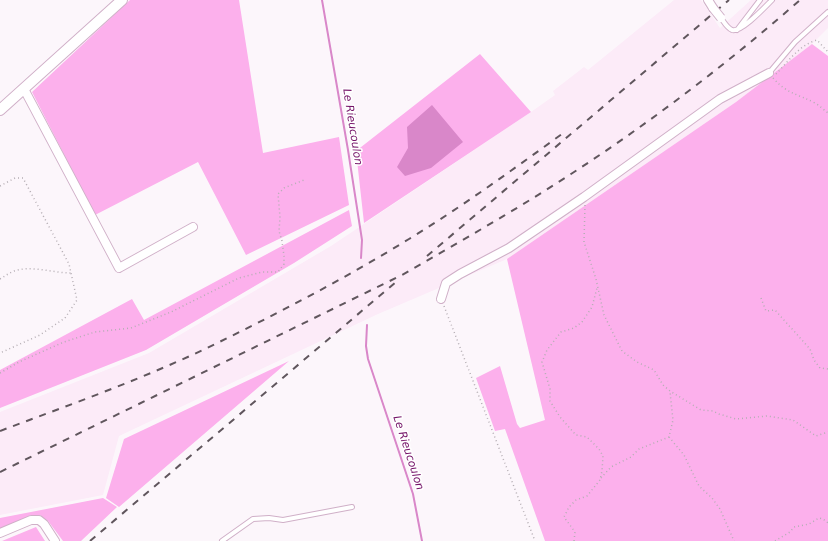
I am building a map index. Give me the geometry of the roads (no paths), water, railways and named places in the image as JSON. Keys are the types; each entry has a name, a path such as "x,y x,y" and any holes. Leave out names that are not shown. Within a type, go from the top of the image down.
{"street":[{"path":"0,110 122,0"},
{"path":"708,0 721,18"},
{"path":"441,299 446,283 509,248 584,197 720,99 771,75"},
{"path":"24,89 119,268 193,227"},
{"path":"0,533 31,520 39,520 44,524 55,541"}],"lane":[{"path":"736,30 760,0"},
{"path":"721,18 728,28 734,31 747,23 772,0"},
{"path":"771,75 795,42 828,12"},
{"path":"222,541 253,519 269,518 283,520 352,506"}],"waterway":[{"name":"Le Rieucoulon","path":"322,0 362,240 361,258"},
{"name":"Le Rieucoulon","path":"367,325 366,346 368,359 413,494 422,541"}],"railway":[{"path":"427,256 729,0"},
{"path":"0,472 402,275 487,226 571,174 660,113 717,69 800,0"},
{"path":"0,431 104,392 182,360 284,310 360,268 429,226 489,186 566,131"},
{"path":"90,541 396,282"}]}
